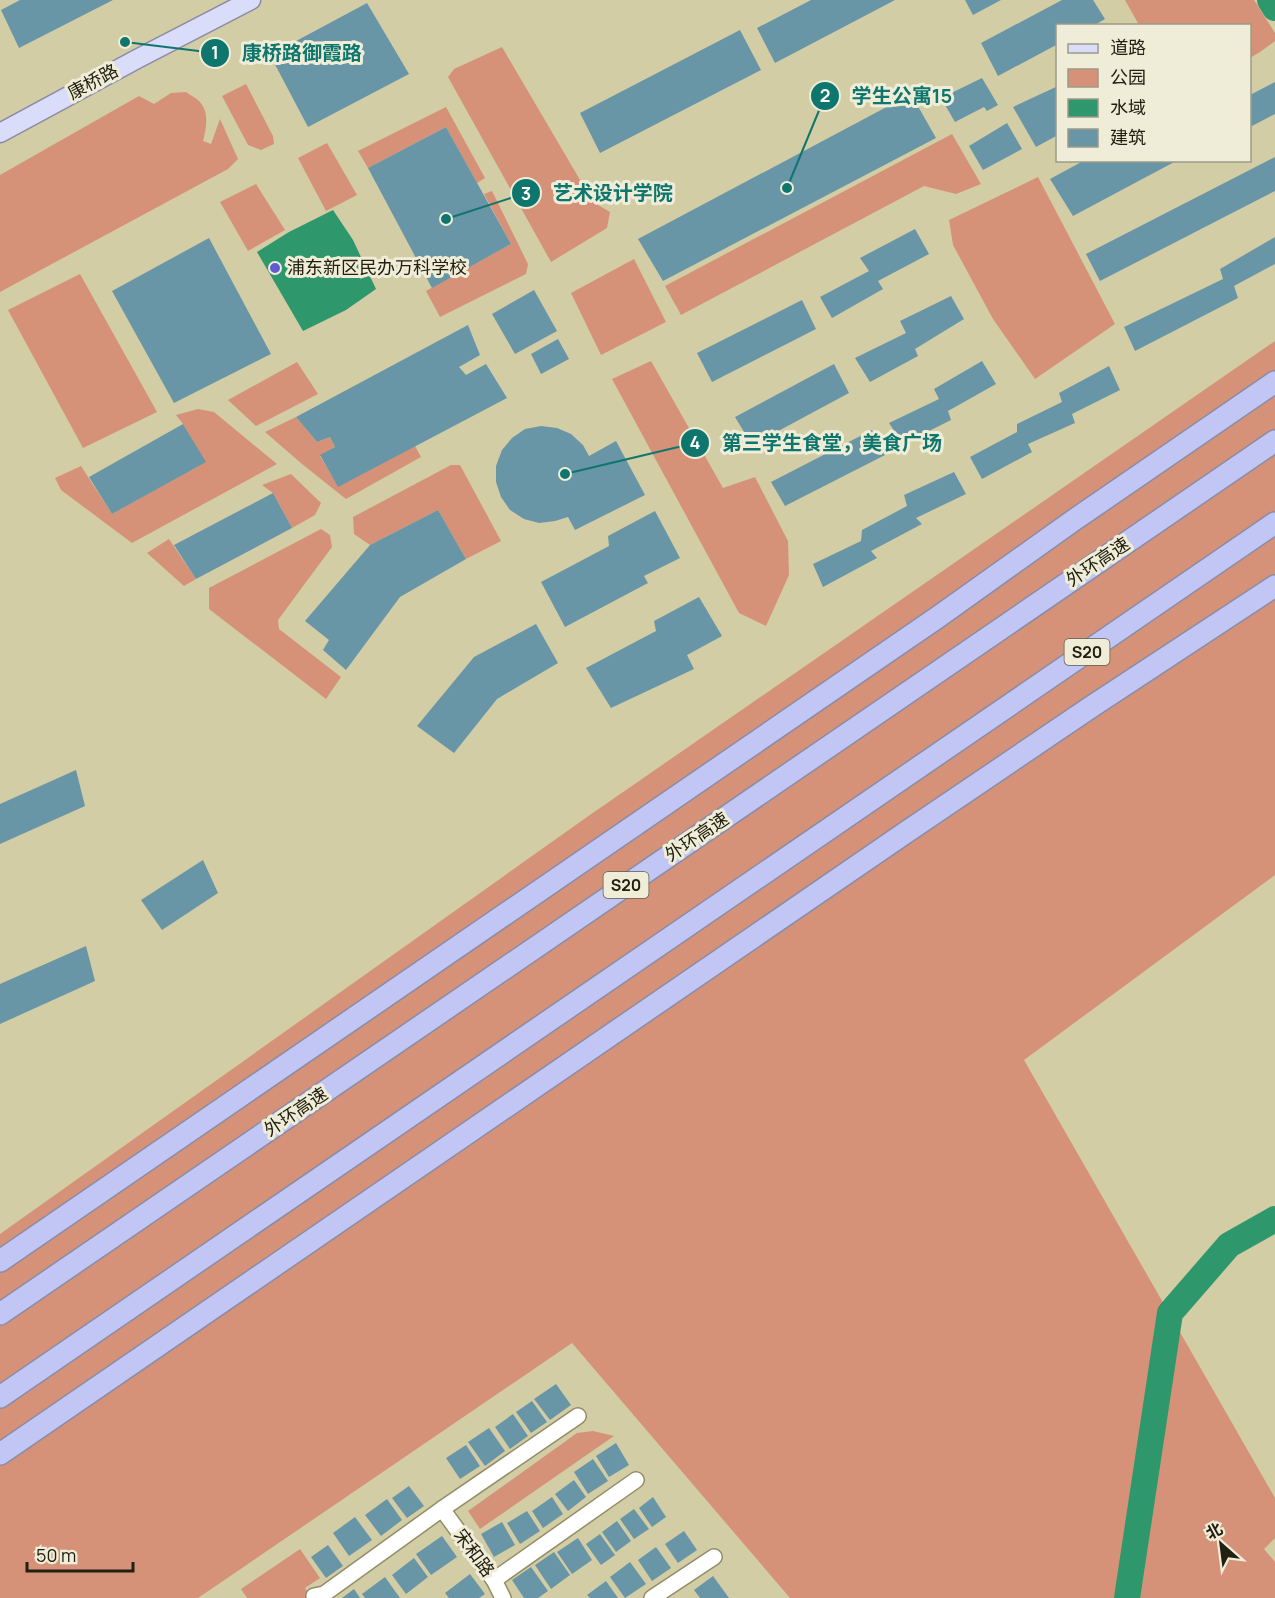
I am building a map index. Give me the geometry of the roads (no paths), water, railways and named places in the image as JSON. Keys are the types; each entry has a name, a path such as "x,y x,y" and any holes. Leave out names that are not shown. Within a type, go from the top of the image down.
{"highway":[{"path":"0,1261 1275,382"},
{"name":"外环高速","path":"0,1314 1275,441"},
{"name":"S20","path":"0,1397 1275,523"},
{"path":"0,1454 895,839 1275,586"}],"main road":[{"name":"康桥路","path":"0,133 251,0"}],"street":[{"path":"314,1596 324,1594 442,1509 578,1416"},
{"path":"494,1580 636,1480"},
{"name":"宋和路","path":"442,1509 494,1580 503,1598"},
{"path":"652,1598 714,1557"}],"water":[{"path":"333,210 353,240 376,289 346,310 303,331 257,252 289,232"}],"waterway":[{"path":"1270,0 1275,8"},
{"path":"1127,1598 1170,1313 1229,1245 1275,1219"}],"place":[{"name":"康桥路御霞路","path":"125,42"},
{"name":"学生公寓15","path":"787,188"},
{"name":"艺术设计学院","path":"446,219"},
{"name":"浦东新区民办万科学校","path":"275,268"},
{"name":"第三学生食堂，美食广场","path":"565,474"}]}
